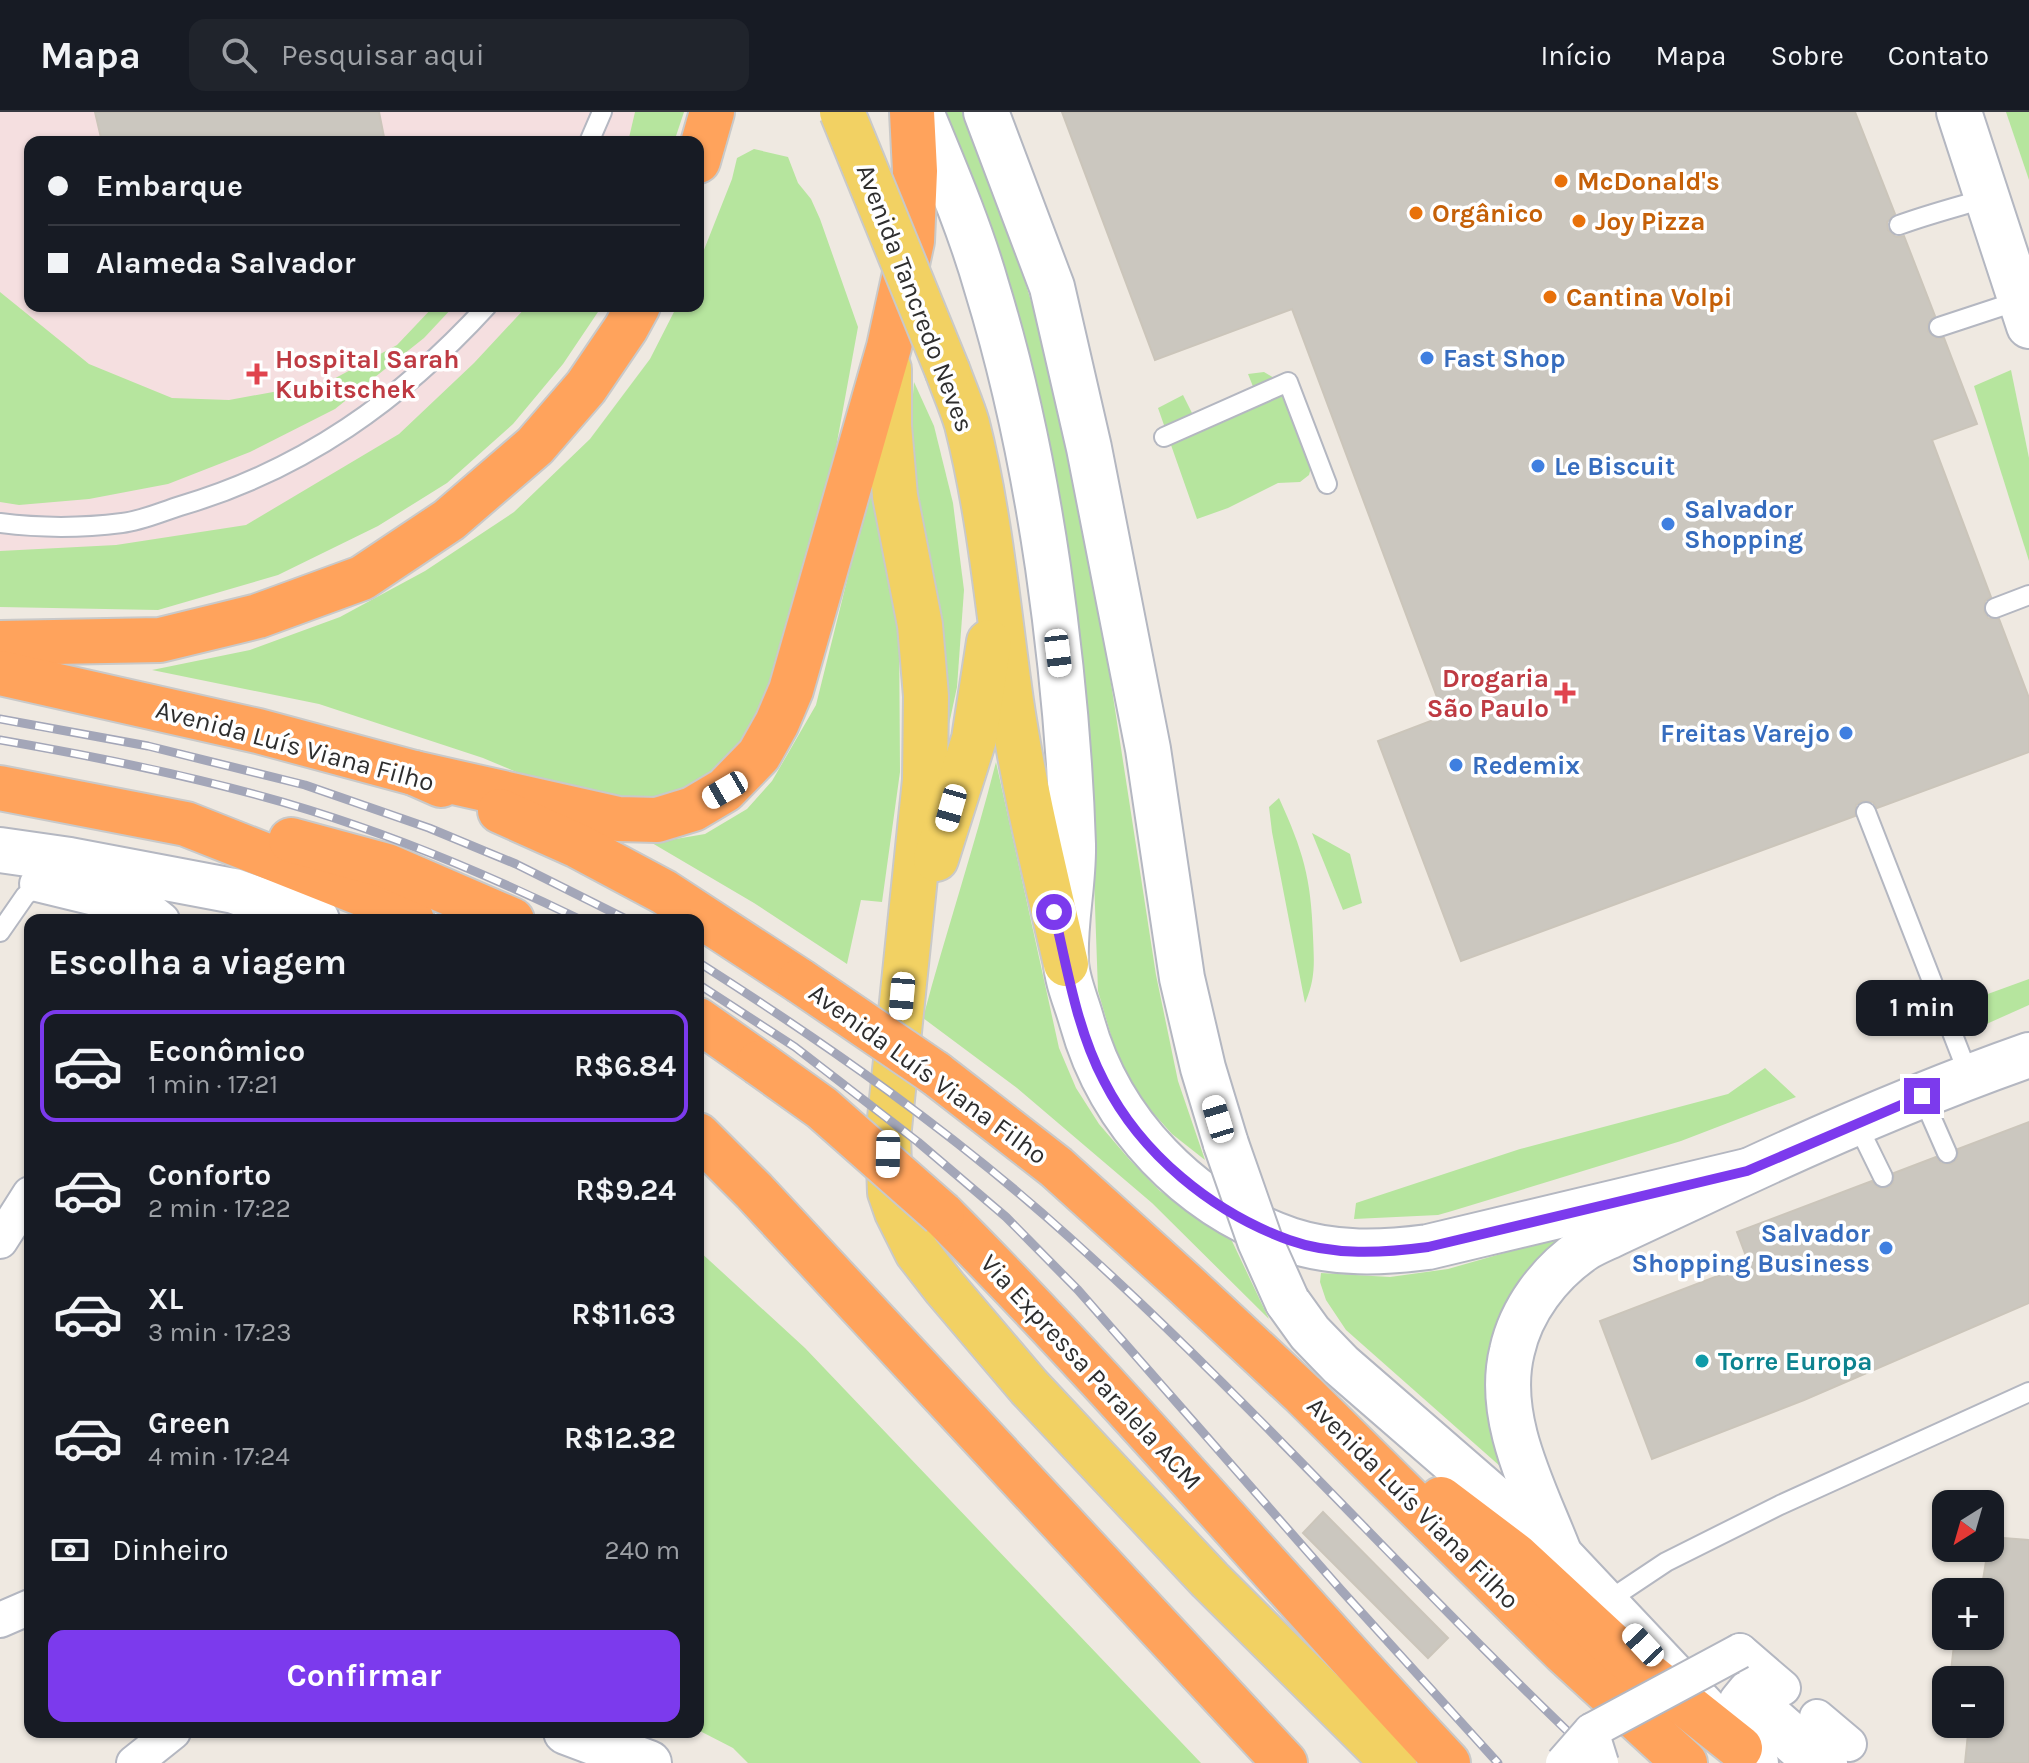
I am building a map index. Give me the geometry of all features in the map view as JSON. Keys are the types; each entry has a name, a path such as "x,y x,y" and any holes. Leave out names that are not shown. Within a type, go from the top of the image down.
{"highway":[{"path":"704,140 712,112"},
{"path":"414,773 618,819 657,820 693,809 725,790 759,755 791,690 889,347 912,241 915,171 912,112"},
{"path":"0,643 160,640 258,616 362,578 449,520 535,446 586,387 635,312"},
{"name":"Avenida Luís Viana Filho","path":"0,673 258,731 414,773 578,846 664,892 698,914"},
{"path":"0,788 186,824 289,840 387,866 498,914"},
{"path":"186,824 378,900 402,914"},
{"name":"Avenida Luís Viana Filho","path":"704,918 935,1073 1056,1167 1303,1394 1564,1652 1685,1763"},
{"name":"Via Expressa Paralela ACM","path":"704,1024 832,1117 942,1214 1035,1306 1342,1650 1448,1763"},
{"path":"704,1141 1280,1756"},
{"path":"1303,1394 1515,1555 1623,1655 1748,1756"}],"main road":[{"name":"Avenida Tancredo Neves","path":"842,112 966,423 996,580"},
{"path":"889,347 889,426 895,496 920,625 926,696 925,780 904,968 887,1170 897,1212 917,1252 1029,1387 1210,1580 1394,1763"},
{"path":"904,968 974,739 996,580"},
{"path":"996,580 1011,703 1036,834 1066,964"}],"street":[{"path":"921,112 987,285 1020,410 1045,550 1065,711 1073,848 1066,964 1091,1051 1103,1080 1126,1119 1161,1159 1203,1195 1242,1218 1291,1240 1336,1250 1382,1253 1428,1247 1747,1171"},
{"path":"986,112 1052,287 1089,448 1145,734 1182,978 1203,1068 1260,1241 1287,1301 1310,1333 1341,1365 1560,1555 1748,1756"},
{"path":"1959,112 2025,313"},
{"path":"0,850 154,914"},
{"path":"53,872 275,912"},
{"path":"1560,1555 1521,1456 1511,1418 1507,1384 1511,1353 1520,1324 1534,1299 1557,1272 1584,1248 1747,1171 1969,1076 2029,1055"},
{"path":"704,1157 754,1191"},
{"path":"0,1241 24,1203"},
{"path":"0,1620 24,1610"},
{"path":"1563,1763 1596,1747 1740,1651 1783,1688"},
{"path":"1724,1662 1840,1757"},
{"path":"1810,1763 1737,1700 1746,1689 1840,1757"},
{"path":"1817,1717 1840,1757"},
{"path":"134,1763 165,1738"},
{"path":"582,1738 649,1763"}],"lane":[{"path":"592,136 602,112"},
{"path":"1899,225 1936,211 1948,211 1987,198"},
{"path":"0,523 25,526 124,523 200,500 278,470 401,390 448,349 482,312"},
{"path":"1939,327 2025,313"},
{"path":"1164,437 1288,382 1327,484"},
{"path":"1995,608 2029,595"},
{"path":"1866,812 1969,1076"},
{"path":"0,932 25,896 53,872"},
{"path":"1922,1096 1947,1153"},
{"path":"1857,1124 1883,1177"},
{"path":"1604,1603 1666,1562 1780,1505 2029,1392"}],"shaded area":[{"name":"Hospital Sarah Kubitschek","path":"0,112 660,112 655,136 24,136 24,312 565,312 249,562 0,582"}],"green space":[{"path":"635,112 684,112 676,136 629,136"},
{"path":"944,112 967,112 992,177 1043,339 1092,560 1156,975 1178,1081 1205,1160 1172,1134 1138,1096 1115,1049 1098,991 1090,766"},
{"path":"2006,112 2029,112 2029,180"},
{"path":"754,149 788,157 798,183 811,199 820,219 858,327 827,497 783,667 736,757 683,797 624,807 552,787 483,758 319,704 152,670 250,650 340,617 425,571 514,512 590,439 650,359 674,312 704,312 704,250 737,158"},
{"path":"0,292 89,364 172,398 229,400 328,382 397,345 428,312 448,312 424,338 335,409 250,452 168,484 89,499 19,505 0,502"},
{"path":"521,312 598,312 563,364 513,424 447,483 378,526 278,575 158,610 0,607 0,551 116,545 246,525 399,434 474,363"},
{"path":"2011,370 2029,458 2029,561 1974,386"},
{"path":"1264,372 1279,381 1312,464 1309,475 1300,482 1278,483 1228,508 1197,519 1158,408 1183,395 1193,415 1256,394 1248,374"},
{"path":"914,382 934,426 953,503 964,590 957,687 942,757 915,507 910,431"},
{"path":"870,488 899,626 900,772 882,902 861,900 847,964 754,903 652,843 705,834 747,809 772,781 816,705"},
{"path":"996,762 1059,1048 1076,1088 1099,1124 1160,1191 1231,1239 1269,1319 1152,1203 1017,1088 923,1018"},
{"path":"1279,798 1300,849 1308,880 1314,970 1305,1003 1272,832 1269,807"},
{"path":"1312,833 1350,854 1362,903 1343,910"},
{"path":"2029,979 2029,1005 1982,1026 1974,999"},
{"path":"1765,1068 1796,1097 1681,1141 1438,1215 1354,1219 1356,1203 1520,1149 1728,1094"},
{"path":"1578,1232 1503,1312 1486,1361 1488,1416 1501,1467 1346,1330 1326,1300 1320,1282 1321,1273 1390,1277 1448,1269"},
{"path":"704,1255 805,1348 1201,1763 748,1763 733,1748 704,1733"}],"building":[{"path":"95,112 379,112 384,136 101,136"},
{"name":"Salvador Shopping","path":"1062,112 1855,112 1895,214 1887,222 1888,230 1896,237 1904,236 1935,316 1928,324 1928,331 1936,338 1944,338 1977,424 1932,440 1991,597 1985,601 1984,612 1988,618 1999,619 2029,698 2029,752 1877,808 1873,802 1862,801 1856,805 1855,816 1461,961 1378,741 1444,716 1292,309 1155,360"},
{"name":"Salvador Shopping Business","path":"2029,1122 2029,1303 1804,1400 1652,1459 1600,1321 1749,1264 1737,1232 1872,1181 1877,1187 1888,1188 1893,1183 1894,1173 1936,1157 1941,1163 1951,1164 1957,1159 1958,1149"},
{"path":"1323,1512 1448,1638 1428,1658 1303,1533"},
{"path":"2004,1538 2029,1540 2029,1763 1965,1763 1968,1738 2004,1738 2004,1666 1952,1666 1953,1650 2004,1650 2004,1578 1983,1578 1986,1562 2004,1562"}],"railway":[{"path":"0,719 148,746 305,785 429,828 516,864 616,914"},
{"path":"0,740 156,770 309,810 447,860 568,914"},
{"path":"704,966 795,1025 935,1126 1069,1237 1205,1366 1601,1763"},
{"path":"704,988 795,1047 918,1142 1006,1217 1078,1290 1342,1591 1498,1763"}],"place":[{"name":"McDonald's","path":"1561,181"},
{"name":"Orgânico","path":"1416,213"},
{"name":"Joy Pizza","path":"1579,221"},
{"name":"Cantina Volpi","path":"1550,297"},
{"name":"Fast Shop","path":"1427,358"},
{"name":"Hospital Sarah Kubitschek","path":"257,374"},
{"name":"Le Biscuit","path":"1538,466"},
{"name":"Salvador Shopping","path":"1668,524"},
{"name":"Drogaria São Paulo","path":"1565,693"},
{"name":"Freitas Varejo","path":"1846,733"},
{"name":"Redemix","path":"1456,765"},
{"name":"Salvador Shopping Business","path":"1886,1248"},
{"name":"Torre Europa","path":"1702,1361"}],"route":[{"path":"1054,912 1086,1036 1103,1080 1126,1119 1161,1159 1203,1195 1242,1218 1291,1240 1336,1250 1382,1253 1428,1247 1747,1171 1922,1096"}]}
